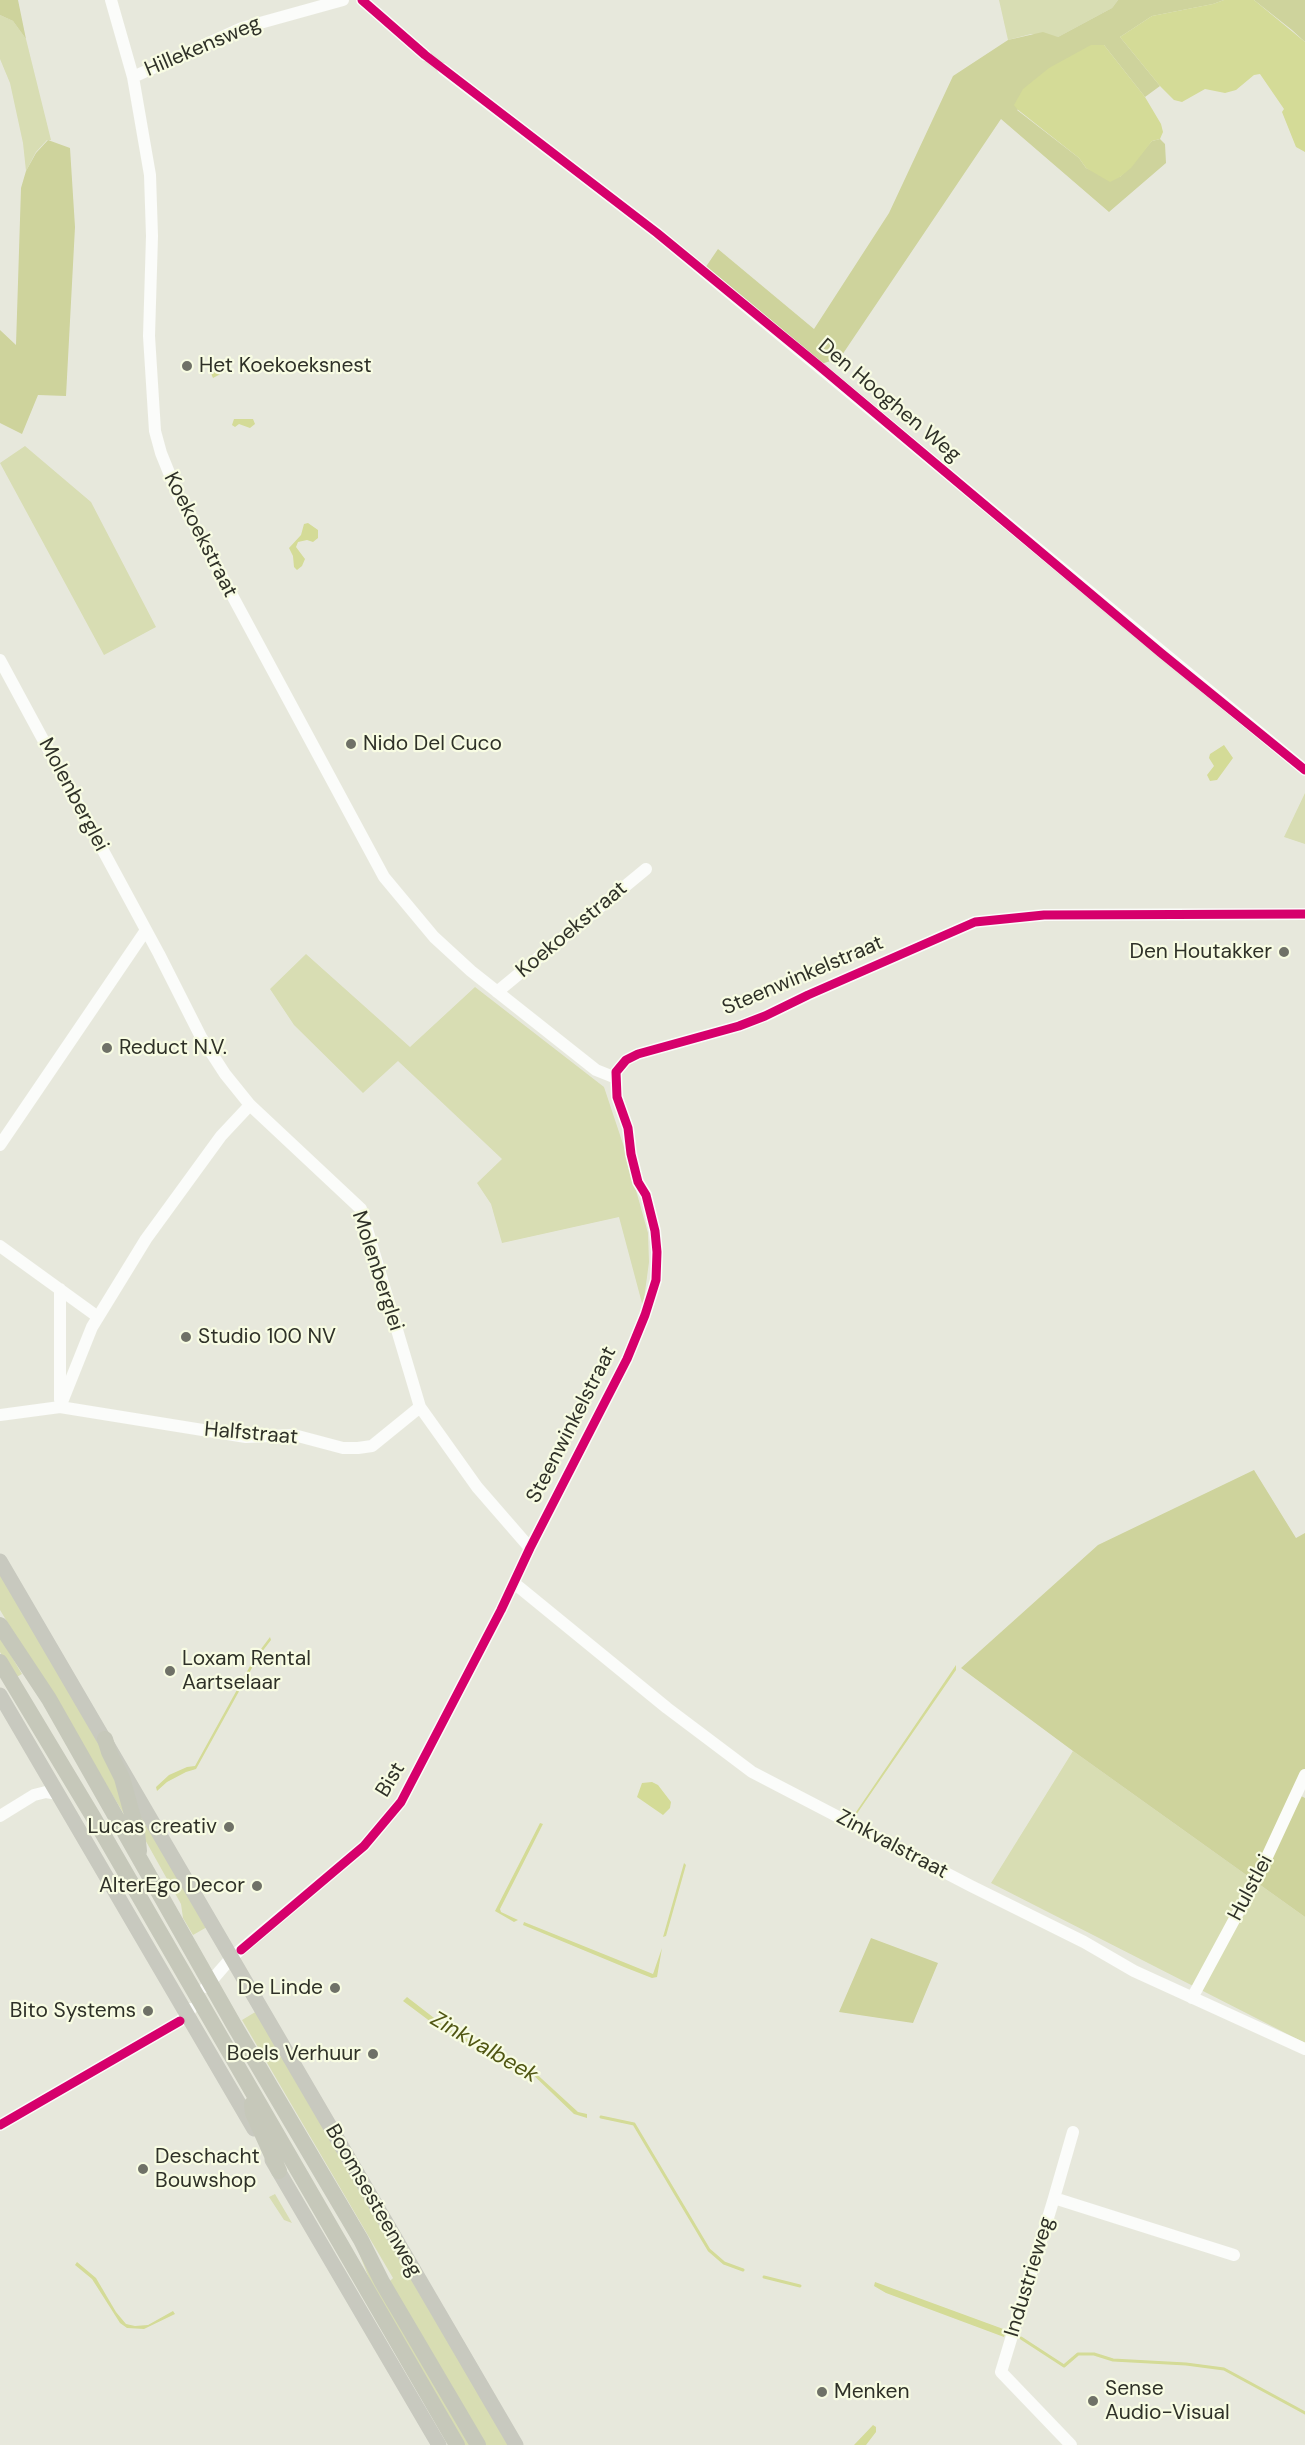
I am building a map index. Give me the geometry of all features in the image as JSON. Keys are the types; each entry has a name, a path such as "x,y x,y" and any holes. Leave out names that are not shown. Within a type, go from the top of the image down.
{"highway":[{"path":"0,1625 37,1679 210,1982 362,2240 382,2282 478,2445"},
{"path":"0,1662 92,1815 457,2445"},
{"path":"105,1739 122,1778 141,1860"},
{"path":"249,2085 253,2113 279,2171"}],"main road":[{"name":"Boomsesteenweg","path":"0,1561 236,1954 516,2445"},
{"path":"0,1695 439,2445"}],"street":[{"name":"Koekoekstraat","path":"111,0 133,77 150,175 152,236 149,336 155,431 168,472 238,610 380,871 434,937 497,992 596,1070 616,1078"},
{"name":"Hillekensweg","path":"133,77 242,28 343,0"},
{"path":"362,0 425,55"},
{"name":"Den Hooghen Weg","path":"443,69 657,233 1305,770"},
{"name":"Molenberglei","path":"0,660 146,930 201,1037 225,1074 250,1106 361,1209 420,1407"},
{"name":"Koekoekstraat","path":"497,992 646,869"},
{"name":"Steenwinkelstraat","path":"514,1583 627,1359 656,1280 655,1231 646,1195 638,1182 628,1128 617,1096 616,1072 626,1060 638,1054 748,1023 975,922 1044,915 1305,914"},
{"path":"0,1145 146,930"},
{"path":"60,1407 98,1317 146,1239 221,1136 250,1106"},
{"path":"0,1246 98,1317"},
{"path":"60,1289 60,1407"},
{"name":"Halfstraat","path":"0,1415 60,1407 246,1437 294,1435 343,1448 358,1448 372,1446 420,1407"},
{"path":"420,1407 477,1487 530,1548"},
{"name":"Bist","path":"187,2015 210,1982 236,1954 364,1845 401,1802 514,1583"},
{"name":"Zinkvalstraat","path":"514,1583 667,1708 752,1772 941,1871 1084,1942 1134,1971 1305,2049"},
{"name":"Hulstlei","path":"1192,1998 1260,1872 1305,1775"},
{"path":"0,1816 34,1795 46,1792 58,1794"},
{"path":"0,2125 187,2015"},
{"path":"1054,2198 1073,2132"},
{"name":"Industrieweg","path":"1071,2445 1001,2372 1054,2198 1234,2255"}],"shaded area":[{"path":"0,0 18,0 26,39 13,21 0,15"},
{"path":"999,0 1118,0 1112,8 1058,37 1031,34 1008,40"},
{"path":"1118,0 1224,0 1152,16 1120,37 1160,86 1145,97 1104,45 1017,110 1079,158 1086,168 1100,174 1120,177 1152,141 1160,139 1165,144 1166,163 1109,212 1001,119 840,358 818,365 703,271 718,249 814,329 889,213 953,76 1008,40 1043,32 1058,37 1112,8"},
{"path":"1254,0 1305,0 1305,42 1292,30"},
{"path":"0,15 13,21 26,39 51,140 47,140 36,152 26,171 23,143 10,83 0,59"},
{"path":"48,140 70,148 75,227 66,396 38,395 22,434 0,423 0,330 16,345 21,188 26,171 36,153"},
{"path":"25,446 91,502 156,627 104,655 0,463"},
{"path":"1305,793 1305,844 1284,837"},
{"path":"306,954 410,1047 475,987 604,1087 648,1233 649,1262 643,1307 619,1217 502,1243 491,1204 477,1183 502,1159 398,1061 363,1093 294,1025 270,989"},
{"path":"1254,1470 1296,1538 1305,1533 1305,1775 1297,1794 1305,1798 1305,1917 961,1668 1098,1545"},
{"path":"0,1574 112,1765 127,1819 0,1610"},
{"path":"0,1637 22,1674 15,1678 0,1652"},
{"path":"1073,1751 1305,1917 1305,2043 991,1883"},
{"path":"136,1805 207,1927 193,1935 183,1918 181,1904 143,1836"},
{"path":"871,1938 938,1963 913,2023 839,2012"},
{"path":"257,2011 510,2445 484,2445 389,2282 393,2278 242,2020"},
{"path":"275,2194 292,2223 284,2220 269,2197"},
{"path":"359,2253 471,2445 464,2445 377,2298"}],"water":[{"path":"1224,0 1254,0 1305,42 1305,152 1296,147 1282,112 1284,109 1260,74 1254,75 1236,90 1225,93 1205,89 1182,102 1174,100 1120,37 1152,16"},
{"path":"1091,45 1104,45 1145,97 1161,124 1163,132 1160,139 1152,141 1131,168 1110,182 1086,168 1079,158 1014,105 1023,89 1049,68"},
{"path":"225,360 230,369 213,378 209,369"},
{"path":"234,419 253,419 255,424 250,428 239,424 235,427 232,425"},
{"path":"308,523 318,530 318,538 313,542 307,540 298,542 296,547 305,559 297,570 289,548 301,535 304,524"},
{"path":"1224,745 1233,758 1217,780 1210,781 1207,775 1214,766 1209,758 1210,754"},
{"path":"270,1637 271,1640 258,1657 196,1769 167,1782 157,1791 156,1787 169,1775 195,1766 255,1657"},
{"path":"956,1665 956,1670 854,1815"},
{"path":"652,1782 658,1785 671,1802 670,1808 663,1815 637,1797 642,1783"},
{"path":"540,1823 543,1824 500,1909 501,1912 518,1920 514,1922 495,1911"},
{"path":"684,1863 686,1865 666,1936 663,1937"},
{"path":"524,1922 653,1974 662,1948 657,1977 652,1978 624,1967 523,1925"},
{"path":"407,1997 438,2021 435,2025 403,2001"},
{"path":"455,2033 530,2068 578,2112 587,2114 587,2118 574,2114 529,2071 454,2036"},
{"path":"77,2262 96,2278 116,2312 126,2324 148,2325 173,2311 175,2314 144,2329 127,2328 120,2323 92,2279 75,2265"},
{"path":"875,2282 1006,2330 1004,2337 886,2293 874,2286"},
{"path":"873,2425 876,2427 876,2432 866,2445 854,2445"}],"waterway":[{"name":"Zinkvalbeek","path":"436,2022 458,2036"},
{"name":"Zinkvalbeek","path":"601,2117 634,2124 709,2250 724,2263 743,2270"},
{"name":"Zinkvalbeek","path":"764,2277 800,2286"},
{"name":"Zinkvalbeek","path":"1021,2338 1064,2366 1078,2354 1094,2354 1113,2360 1186,2364 1224,2369 1305,2413"}],"cycle path":[{"path":"362,0 425,55 657,233 1305,770"},
{"path":"241,1950 364,1846 401,1802 501,1610 530,1548 627,1359 656,1280 657,1252 655,1231 646,1195 638,1182 628,1128 617,1097 616,1072 626,1060 638,1054 739,1026 765,1016 975,922 1044,915 1305,914"},
{"path":"0,2125 180,2021"}],"place":[{"name":"Het Koekoeksnest","path":"187,366"},
{"name":"Nido Del Cuco","path":"351,744"},
{"name":"Den Houtakker","path":"1284,952"},
{"name":"Reduct N.V.","path":"107,1048"},
{"name":"Studio 100 NV","path":"186,1337"},
{"name":"Loxam Rental Aartselaar","path":"170,1671"},
{"name":"Lucas creativ","path":"229,1827"},
{"name":"AlterEgo Decor","path":"257,1886"},
{"name":"De Linde","path":"335,1988"},
{"name":"Bito Systems","path":"148,2011"},
{"name":"Boels Verhuur","path":"373,2054"},
{"name":"Deschacht Bouwshop","path":"143,2169"},
{"name":"Menken","path":"822,2392"},
{"name":"Sense Audio-Visual","path":"1093,2401"}]}
